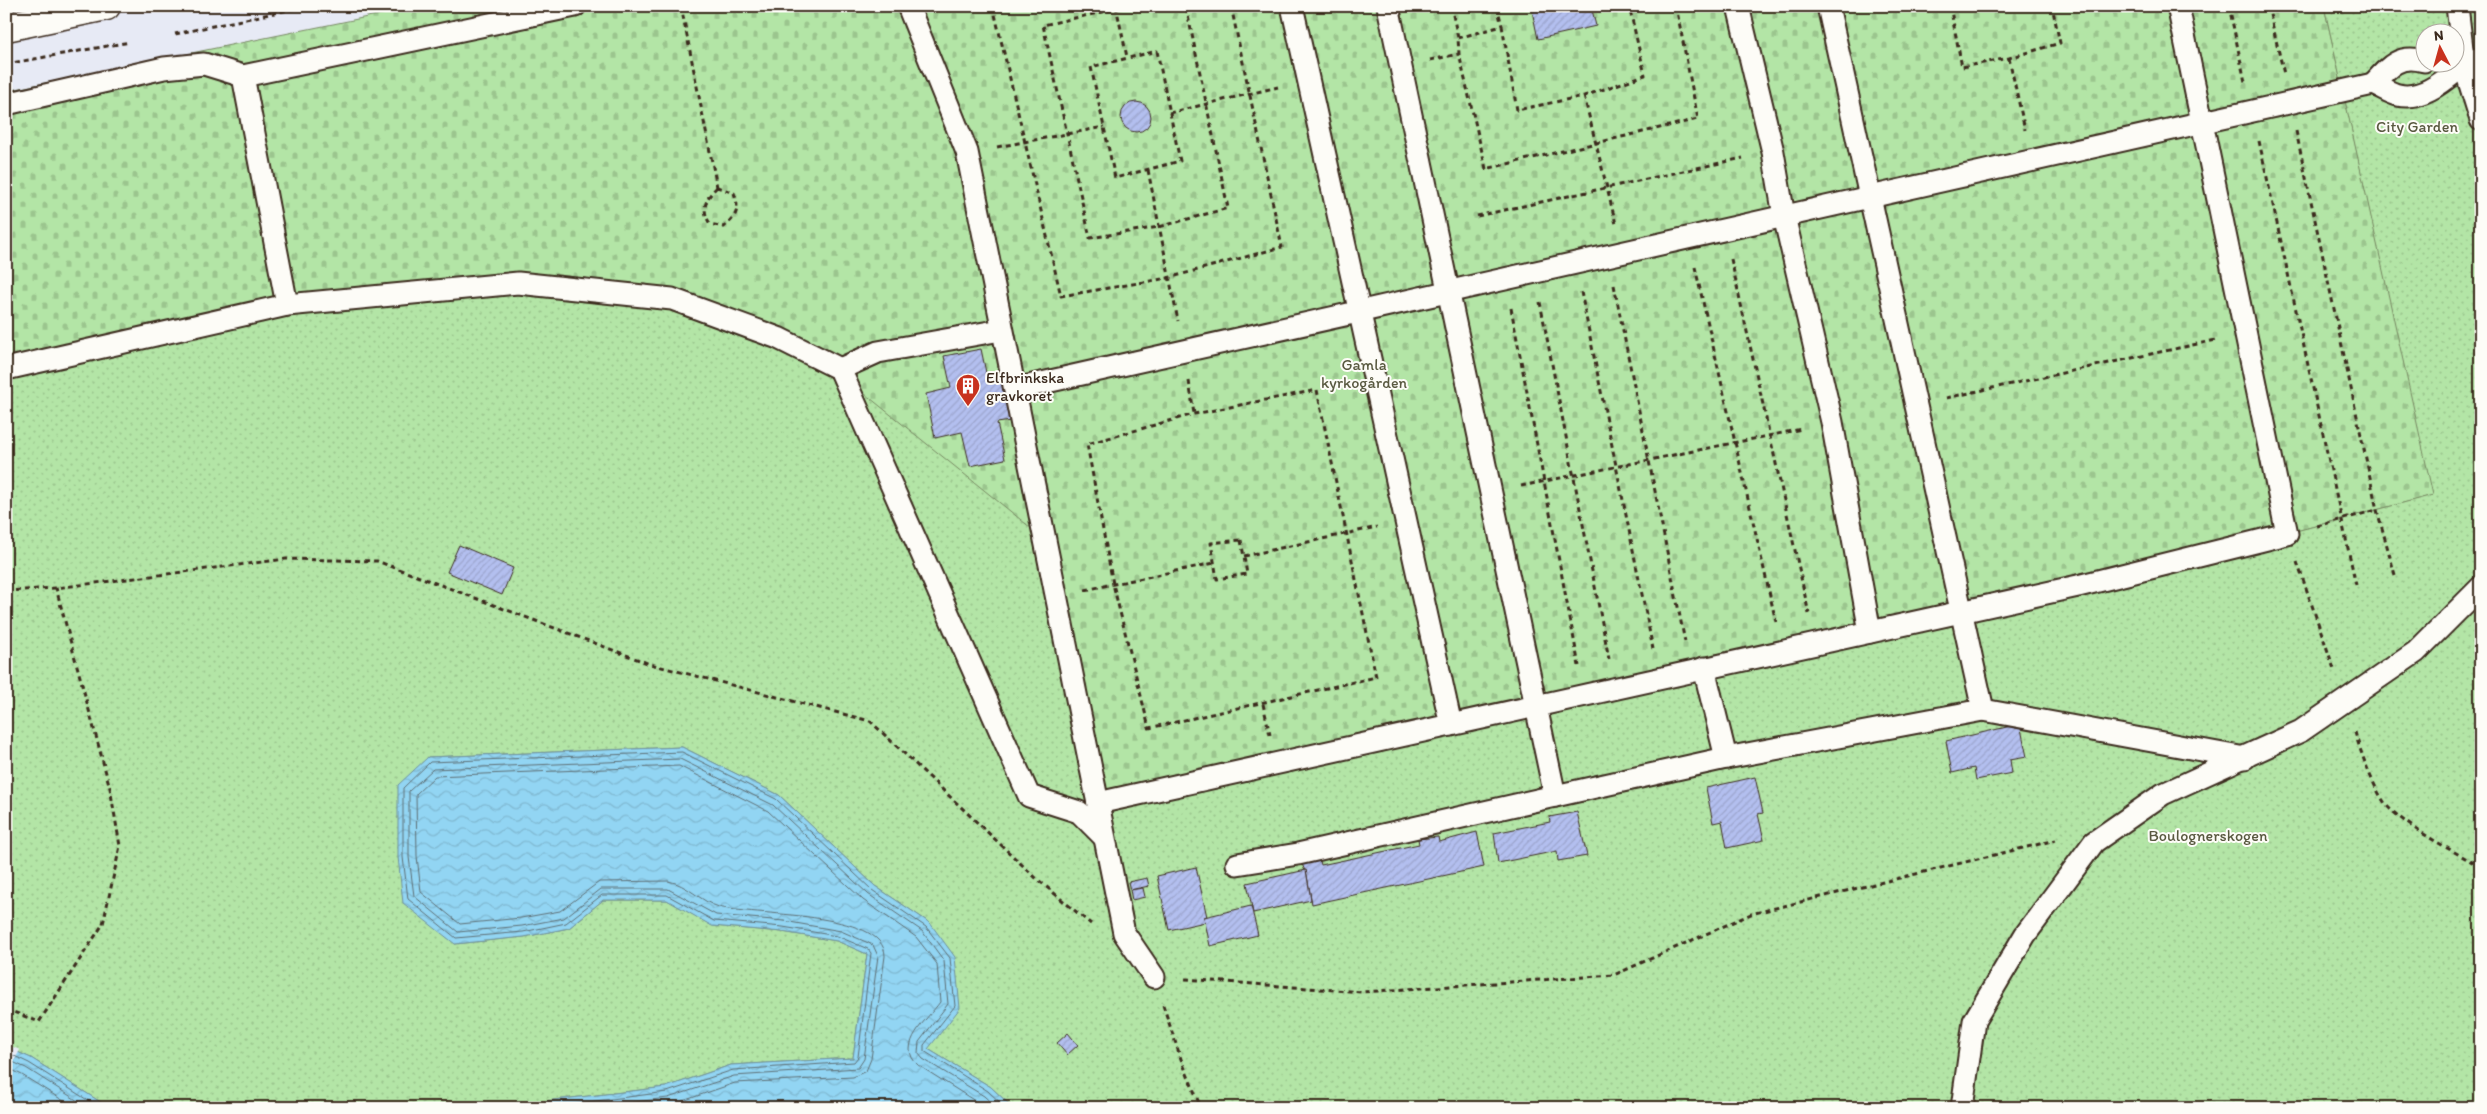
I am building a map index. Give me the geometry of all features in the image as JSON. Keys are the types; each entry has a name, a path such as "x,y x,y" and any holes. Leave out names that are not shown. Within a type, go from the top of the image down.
{"main road":[{"path":"6,27 106,6"}],"lane":[{"path":"6,104 164,68 204,64 243,76 575,6"},
{"path":"908,6 967,152 1001,330 1015,389 1103,836 1124,933 1154,977"},
{"path":"1292,6 1359,311 1408,521 1451,724"},
{"path":"1388,6 1555,796"},
{"path":"1738,6 1773,152 1784,216 1832,422 1870,632"},
{"path":"1828,6 1984,710"},
{"path":"1098,803 2159,567 2287,534 2204,122 2178,6"},
{"path":"2457,6 2472,64 2481,120"},
{"path":"1015,389 2373,84 2392,63 2414,58"},
{"path":"2373,84 2399,96 2419,94 2439,85 2472,64"},
{"path":"243,76 287,305"},
{"path":"6,369 287,305 518,283 672,299 778,338 840,369 1029,796 1079,812 1103,836"},
{"path":"840,369 878,352 1001,330"},
{"path":"1962,1108 1974,1021 2024,935 2094,842 2163,794 2301,732 2408,657 2481,587"},
{"path":"1698,670 1726,758"},
{"path":"1237,864 1298,854 1726,758 1984,710 2245,758"}],"path":[{"path":"681,6 716,187"},
{"path":"993,6 1023,142 1061,296 1168,278 1282,247 1231,6"},
{"path":"1130,6 1043,25 1090,238 1159,227 1228,208 1208,104 1186,6"},
{"path":"1451,6 1458,38 1459,54 1486,170 1698,119 1676,6"},
{"path":"1497,6 1517,110 1584,96 1645,76 1629,6"},
{"path":"1950,6 1962,67 2009,58 2060,43 2052,6"},
{"path":"2229,6 2356,585"},
{"path":"2268,6 2377,510 2395,575"},
{"path":"1116,8 1128,57"},
{"path":"1458,38 1502,26"},
{"path":"1157,51 1169,113 1180,161 1115,178 1092,66 1157,51"},
{"path":"2009,58 2032,160"},
{"path":"1169,113 1249,92 1308,82"},
{"path":"1584,96 1607,187 1649,459 1698,670"},
{"path":"967,152 1104,127"},
{"path":"1477,216 1773,152"},
{"path":"1148,170 1184,351 1194,414"},
{"path":"716,187 734,193 738,206 736,218 724,227 710,224 704,214 706,197 716,187"},
{"path":"1725,229 1815,644"},
{"path":"1688,238 1782,651"},
{"path":"1575,263 1660,679"},
{"path":"1534,272 1614,688"},
{"path":"1505,278 1585,695"},
{"path":"1916,405 2246,333"},
{"path":"1317,390 1376,677 1150,728 1113,584 1087,444 1194,414 1317,390"},
{"path":"1491,492 1832,422"},
{"path":"2287,534 2377,510"},
{"path":"1244,556 1347,532 1408,521"},
{"path":"1241,540 1247,574 1217,579 1214,563 1211,543 1241,540"},
{"path":"6,591 56,588 286,559 377,561 650,664 870,721 1037,879 1096,928"},
{"path":"1057,596 1214,563"},
{"path":"6,1009 39,1022 103,924 120,846 110,788 56,588"},
{"path":"1201,1108 1181,1059 1154,977 1362,992 1614,975 1750,914 2058,839"}],"green space":[{"name":"Gamla kyrkogården","path":"421,6 2324,6 2434,495 2159,567 1098,803 6,372 6,91"},
{"name":"Boulognerskogen","path":"2324,6 2481,6 2481,1108 1013,1108 991,1087 928,1049 930,923 875,886 779,795 682,747 428,757 455,944 524,937 569,928 603,900 667,900 713,926 782,932 837,941 867,954 853,1058 731,1065 666,1087 554,1100 515,1108 110,1108 31,1058 6,1047 6,372 352,299 518,283 672,305 823,360 1031,528 1098,803 2159,567 2433,495"}],"water":[{"path":"682,747 779,795 875,886 930,923 955,957 960,1008 928,1049 991,1087 1013,1108 515,1108 554,1100 666,1087 731,1065 853,1058 867,954 837,941 782,932 712,926 667,900 603,900 569,928 524,937 455,944 403,903 398,857 398,785 428,757"},
{"path":"6,1047 31,1058 110,1108 6,1108"}],"pier":[{"path":"6,1044 20,1050 6,1076"}],"building":[{"path":"1531,6 1591,6 1596,26 1538,39"},
{"path":"1136,102 1147,106 1151,117 1147,128 1136,132 1125,128 1121,117 1125,106"},
{"name":"Elfbrinkska gravkoret","path":"981,349 988,382 1002,379 1011,421 997,423 1005,459 970,466 962,432 935,438 926,394 951,388 944,356"},
{"path":"459,545 513,568 502,595 447,572"},
{"path":"2020,724 2027,757 2010,760 2012,773 1976,780 1974,768 1952,773 1946,741"},
{"path":"1755,777 1763,813 1758,814 1764,840 1727,848 1722,821 1713,823 1706,788"},
{"path":"1577,812 1587,856 1558,861 1557,851 1498,863 1494,833 1550,822 1549,817"},
{"path":"1477,832 1484,867 1312,904 1306,870 1302,864 1320,861 1321,865 1419,844 1418,839 1438,837 1439,842"},
{"path":"1196,867 1207,917 1204,917 1205,922 1169,930 1157,876"},
{"path":"1306,870 1311,900 1253,913 1247,883"},
{"path":"1147,878 1149,886 1130,890 1128,882"},
{"path":"1143,888 1145,897 1132,900 1130,890"},
{"path":"1251,906 1258,935 1210,946 1204,917"},
{"path":"1068,1033 1078,1045 1067,1055 1057,1043"}],"place":[{"name":"Elfbrinkska gravkoret","path":"968,407"}],"park label":[{"name":"City Garden","path":"2417,126"}]}
